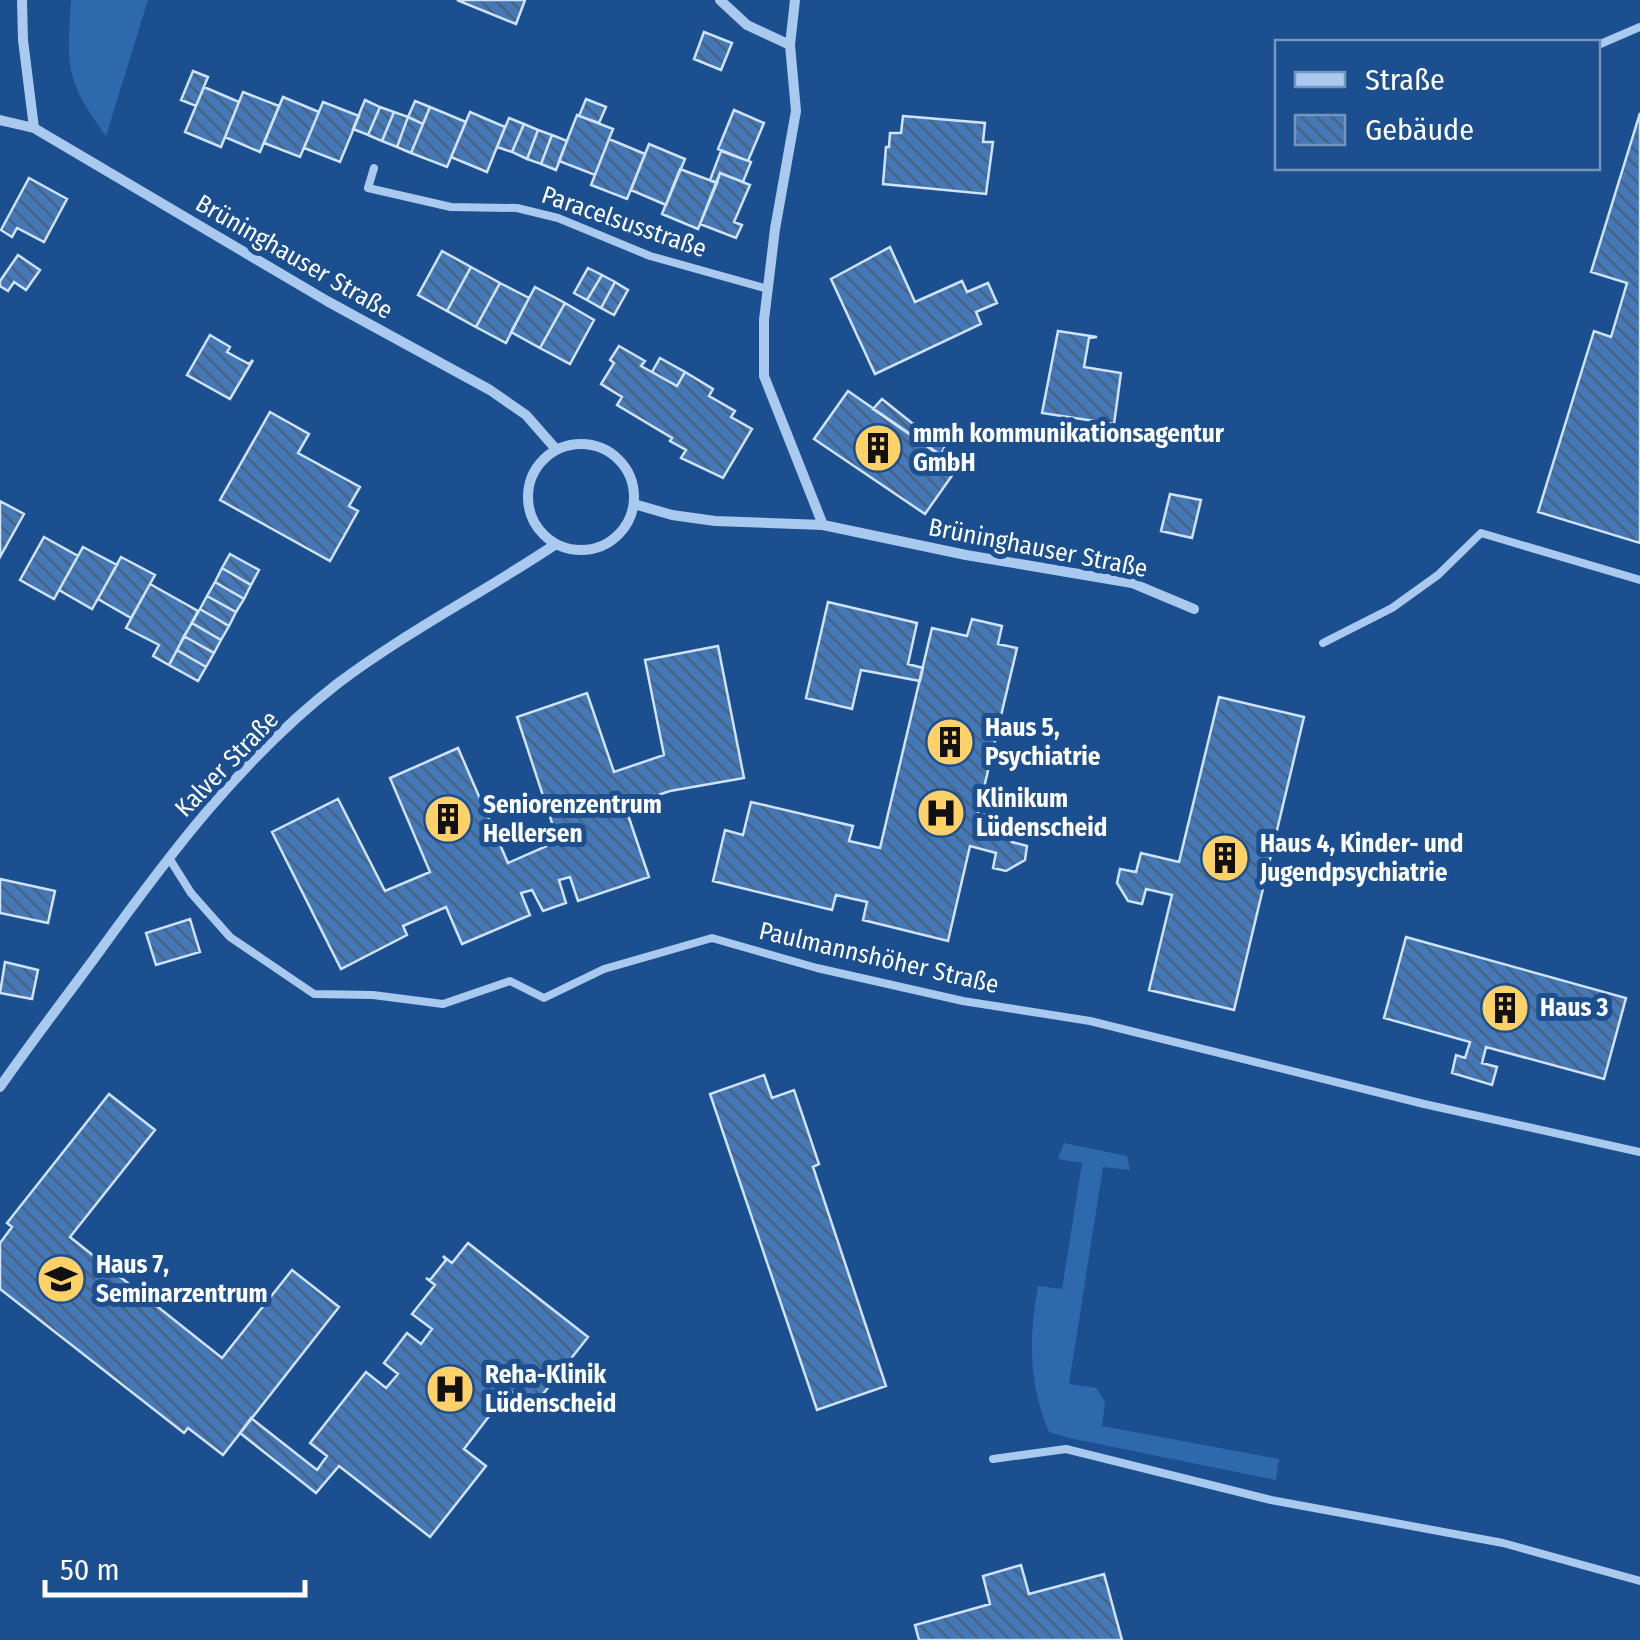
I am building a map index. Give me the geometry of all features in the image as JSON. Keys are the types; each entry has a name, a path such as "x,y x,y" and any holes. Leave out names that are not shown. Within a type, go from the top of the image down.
{"street":[{"path":"22,0 34,128"},
{"path":"720,0 747,25 790,45"},
{"path":"795,0 790,45 796,111 774,229 764,320 764,376 823,525"},
{"name":"Brüninghauser Straße","path":"0,120 34,128 327,301 490,390 526,415 555,448"},
{"path":"580,443 609,451 629,474 634,504 625,528 606,544 580,550 556,544 535,525 527,498 533,472 555,448 580,443"},
{"name":"Brüninghauser Straße","path":"634,504 715,521 823,525 966,555 1132,582 1194,609"},
{"name":"Kalver Straße","path":"0,1088 168,858 252,760 336,685 408,635 556,544"}],"lane":[{"path":"1600,44 1640,27"},
{"name":"Paracelsusstraße","path":"374,168 368,188 451,207 516,208 558,218 650,256 768,289"},
{"path":"1323,643 1392,608 1438,575 1481,533 1640,580"},
{"name":"Paulmannshöher Straße","path":"168,858 191,893 230,937 314,994 374,995 443,1004 510,981 544,998 604,970 712,938 817,968 964,1001 1090,1021 1424,1104 1640,1152"},
{"path":"993,1459 1066,1449 1271,1500 1504,1543 1640,1581"}],"shaded area":[{"path":"71,0 148,0 106,136 83,100 72,73"},
{"path":"1064,1143 1127,1156 1130,1170 1103,1167 1069,1384 1096,1388 1105,1401 1102,1426 1279,1459 1276,1480 1049,1432 1037,1396 1032,1342 1038,1286 1062,1289 1082,1163 1058,1159"}],"building":[{"path":"457,0 525,0 516,24"},
{"path":"704,32 732,43 721,70 694,59"},
{"path":"193,71 208,77 196,106 181,100"},
{"path":"204,87 239,102 221,147 185,132"},
{"path":"243,92 279,106 260,152 225,137"},
{"path":"283,97 319,112 300,157 264,143"},
{"path":"586,99 606,107 599,123 579,116"},
{"path":"365,100 380,107 368,135 353,129"},
{"path":"415,101 430,107 423,124 408,117"},
{"path":"323,102 359,116 340,162 304,148"},
{"path":"380,107 394,112 382,141 368,135"},
{"path":"430,107 466,122 447,167 411,153"},
{"path":"734,110 764,123 748,161 718,149"},
{"path":"394,112 408,117 397,147 382,141"},
{"path":"470,112 505,127 487,172 451,157"},
{"path":"1640,113 1640,543 1538,512 1594,331 1611,337 1627,283 1591,272"},
{"path":"577,115 613,129 595,175 559,161"},
{"path":"903,116 985,123 983,142 993,142 986,194 883,184 890,133 901,133"},
{"path":"408,117 423,124 411,153 397,147"},
{"path":"509,118 524,124 512,152 497,147"},
{"path":"524,124 538,130 527,159 512,152"},
{"path":"538,130 552,135 541,164 527,159"},
{"path":"552,135 567,141 556,170 541,164"},
{"path":"609,139 645,154 627,199 591,185"},
{"path":"649,144 685,159 666,205 631,190"},
{"path":"721,151 751,162 743,182 720,173 717,183 710,180"},
{"path":"680,169 717,183 698,229 662,214"},
{"path":"720,173 750,185 734,222 742,225 736,238 700,224"},
{"path":"29,178 67,199 44,242 17,228 12,237 1,230"},
{"path":"890,247 915,302 962,281 967,292 988,283 997,303 976,312 981,324 875,374 831,279"},
{"path":"442,251 471,267 447,311 418,295"},
{"path":"18,255 40,270 26,290 14,282 8,291 0,286 0,281"},
{"path":"471,267 500,283 476,327 447,311"},
{"path":"588,268 602,275 587,300 574,293"},
{"path":"602,275 615,282 601,308 587,300"},
{"path":"615,282 628,290 614,315 601,308"},
{"path":"500,283 529,298 506,343 476,327"},
{"path":"535,287 565,303 540,348 511,332"},
{"path":"565,303 594,320 570,364 540,348"},
{"path":"1058,331 1097,337 1089,338 1084,367 1121,373 1114,424 1042,413"},
{"path":"210,335 230,347 227,352 249,364 253,360 230,399 187,375"},
{"path":"619,346 645,361 641,366 677,386 685,372 713,389 709,396 735,411 731,417 752,429 723,478 681,458 686,450 670,441 672,438 617,405 622,397 601,384"},
{"path":"660,358 685,372 677,386 652,372"},
{"name":"mmh kommunikationsagentur GmbH","path":"848,391 958,467 925,514 814,439"},
{"path":"882,399 912,423 947,440 941,456 873,409"},
{"path":"270,412 309,434 298,453 360,487 349,506 358,511 330,561 220,500"},
{"path":"1170,494 1201,500 1192,538 1161,531"},
{"path":"0,501 24,514 0,557"},
{"path":"44,537 78,556 54,599 20,580"},
{"path":"83,547 117,565 92,609 59,590"},
{"path":"230,554 259,570 251,585 222,568"},
{"path":"121,557 155,575 131,618 98,599"},
{"path":"222,568 251,585 244,599 215,582"},
{"path":"215,582 244,599 236,612 207,596"},
{"path":"150,584 198,611 169,665 153,656 159,645 126,628"},
{"path":"207,596 236,612 229,626 200,609"},
{"path":"828,602 917,623 908,664 923,668 920,681 861,670 852,709 806,698"},
{"path":"200,609 229,626 221,640 192,623"},
{"name":"Haus 5, Psychiatrie","path":"972,619 1002,626 998,644 1017,648 978,813 1017,823 1012,842 1027,846 1025,860 1006,871 993,868 996,853 970,846 948,941 863,920 867,902 836,895 832,910 713,881 725,830 743,835 751,802 853,826 849,841 880,848 932,628 967,636"},
{"path":"192,623 221,640 214,653 184,636"},
{"path":"184,636 214,653 206,667 177,650"},
{"name":"Seniorenzentrum Hellersen","path":"718,646 744,778 670,791 625,806 649,877 578,901 570,877 559,880 566,903 543,911 532,890 521,893 530,915 462,944 446,907 403,926 407,935 341,969 272,832 338,799 385,891 430,872 390,778 458,748 508,863 558,841 517,717 587,693 614,772 664,755 645,660"},
{"path":"177,650 206,667 198,681 169,665"},
{"name":"Haus 4, Kinder- und Jugendpsychiatrie","path":"1219,697 1304,717 1234,1010 1149,990 1172,895 1146,889 1142,904 1128,901 1117,883 1120,869 1136,872 1141,853 1179,862"},
{"path":"0,879 55,891 48,923 0,913"},
{"path":"190,919 200,952 156,965 146,933"},
{"name":"Haus 3","path":"1406,937 1626,998 1604,1079 1486,1047 1482,1063 1497,1067 1492,1085 1452,1073 1456,1055 1465,1058 1470,1042 1384,1018"},
{"path":"5,962 38,970 32,999 0,993"},
{"path":"764,1075 772,1098 794,1090 819,1164 813,1167 886,1386 817,1410 710,1094"},
{"name":"Haus 7, Seminarzentrum","path":"109,1094 155,1130 70,1237 222,1358 292,1270 339,1307 223,1455 188,1428 184,1433 0,1289 0,1243 12,1227 7,1223"},
{"name":"Reha-Klinik Lüdenscheid","path":"468,1243 588,1337 532,1408 509,1390 464,1449 486,1466 430,1537 339,1466 316,1493 240,1433 251,1418 317,1470 327,1456 310,1443 366,1372 386,1388 398,1374 384,1363 407,1333 421,1344 432,1329 412,1314 435,1285 426,1278 430,1280 446,1260 443,1256 452,1263"},
{"path":"1021,1565 1029,1594 1104,1574 1122,1640 919,1640 915,1625 990,1604 983,1576"}],"place":[{"name":"mmh kommunikationsagentur GmbH","path":"878,448"},
{"name":"Haus 5, Psychiatrie","path":"950,742"},
{"name":"Klinikum Lüdenscheid","path":"941,813"},
{"name":"Seniorenzentrum Hellersen","path":"448,819"},
{"name":"Haus 4, Kinder- und Jugendpsychiatrie","path":"1225,858"},
{"name":"Haus 3","path":"1505,1008"},
{"name":"Haus 7, Seminarzentrum","path":"61,1279"},
{"name":"Reha-Klinik Lüdenscheid","path":"450,1389"}]}
